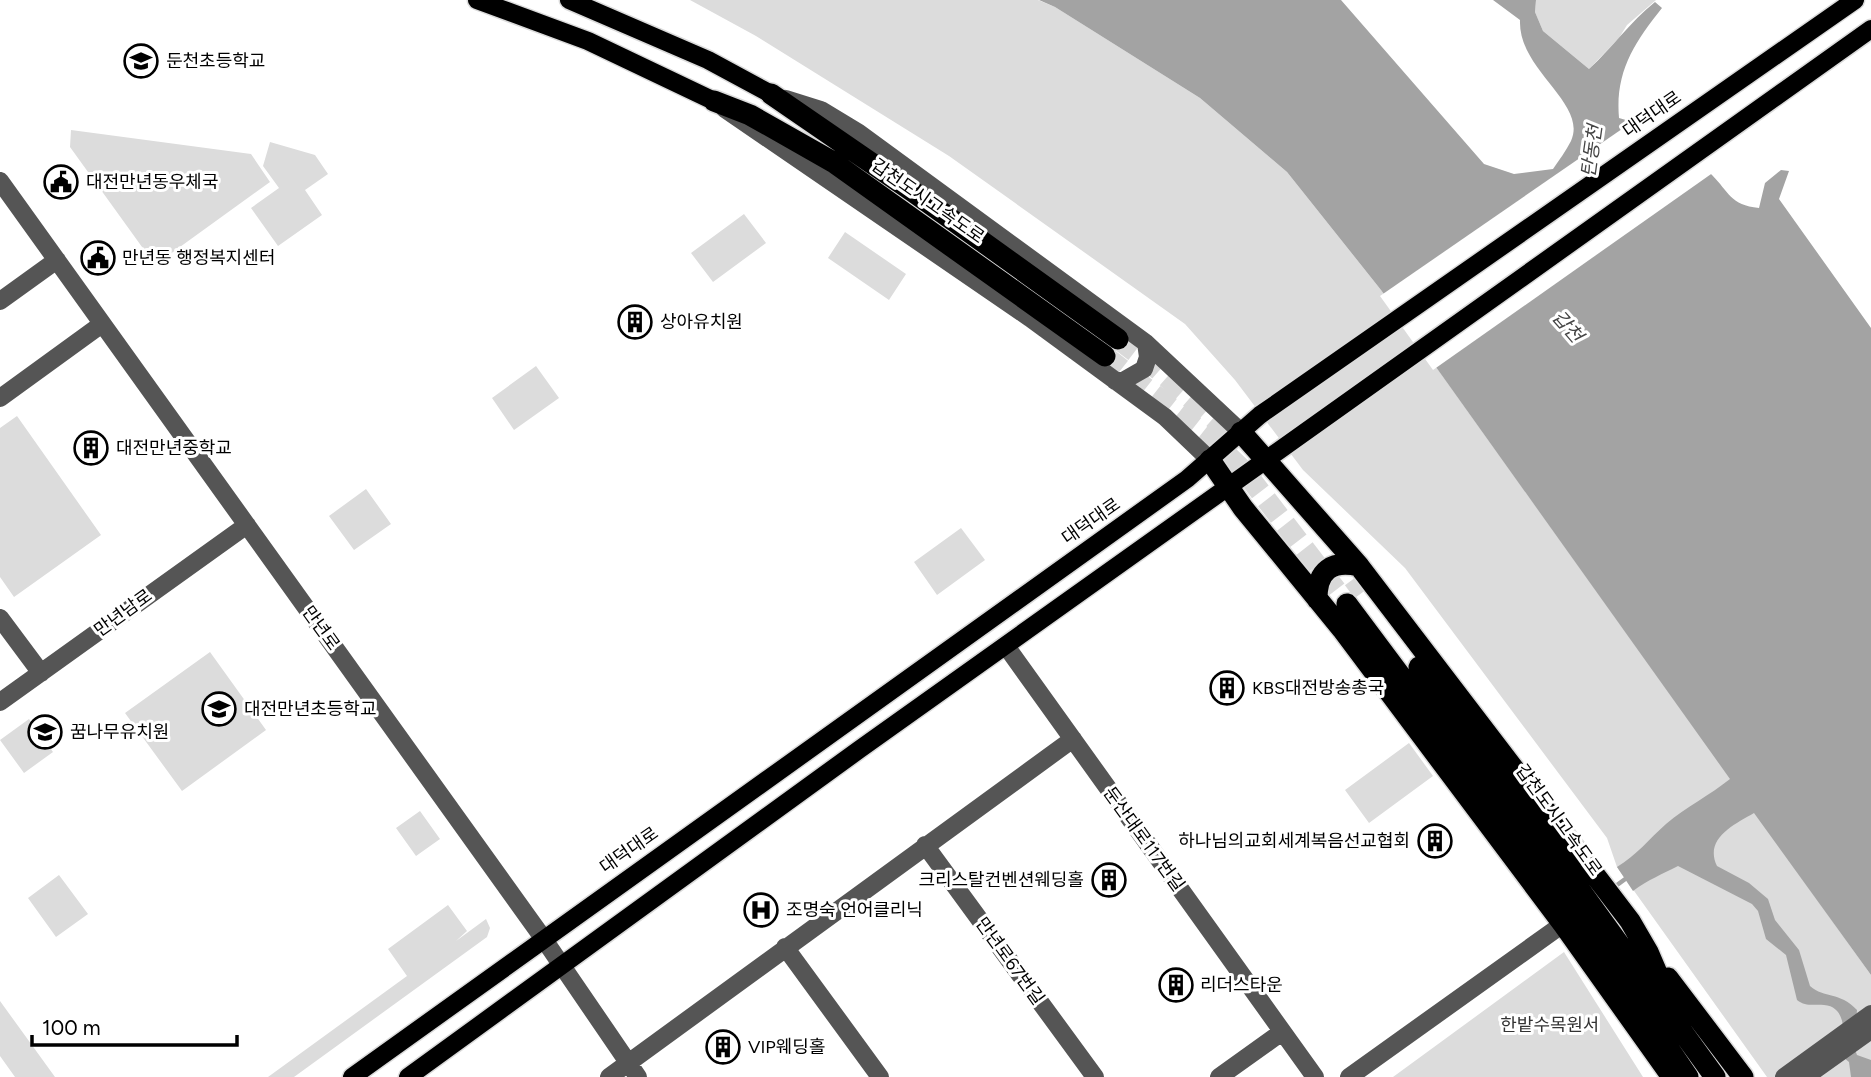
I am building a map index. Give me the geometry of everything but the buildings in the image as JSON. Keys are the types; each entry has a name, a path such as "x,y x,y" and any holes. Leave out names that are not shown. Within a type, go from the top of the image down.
{"highway":[{"name":"갑천도시고속도로","path":"713,101 750,116 833,162 1111,348 946,214 771,94"},
{"path":"1241,432 1359,566 1602,883 1648,952 1743,1077"},
{"path":"1210,460 1231,486 1243,508 1317,598 1563,924 1672,1077"},
{"path":"1317,598 1319,578 1330,567 1343,563 1359,566"},
{"name":"갑천도시고속도로","path":"1688,1077 1560,889 1355,598 1681,1029 1714,1077"},
{"path":"1648,952 1681,1029"}],"main road":[{"path":"477,0 588,41 713,101"},
{"path":"569,0 708,60 771,94"},
{"path":"1822,20 1834,0"},
{"name":"대덕대로","path":"352,1077 1210,460 1260,415 1854,0"},
{"path":"408,1077 562,964 1871,29"}],"street":[{"path":"771,94 821,110 859,133 1146,343 1241,432"},
{"path":"713,101 755,133 1030,318 1186,434 1210,460"},
{"name":"만년로","path":"3,193 57,260 562,964 633,1070"},
{"path":"0,301 57,260"},
{"path":"0,398 102,324"},
{"path":"1115,382 1124,381 1144,369 1148,357 1146,343"},
{"name":"만년남로","path":"0,702 247,525"},
{"path":"0,618 41,673"},
{"name":"둔산대로117번길","path":"1006,646 1315,1077"},
{"path":"609,1077 633,1070 785,947 1073,739"},
{"name":"만년로67번길","path":"925,845 1095,1077"},
{"path":"1349,1077 1563,924"},
{"path":"785,947 880,1077"},
{"path":"1784,1077 1871,1014"},
{"path":"1805,1077 1871,1030"},
{"path":"1219,1077 1282,1032"}],"green space":[{"path":"690,0 1038,0 1055,7 1200,98 1287,172 1381,290 1871,975 1871,1077 1767,1077 1617,867 1607,838 1405,568 1303,470 1235,380 1185,324 949,156 756,36"},
{"path":"1536,0 1656,0 1627,25 1619,38 1589,69 1543,31 1535,12"},
{"path":"71,130 251,154 270,182 155,265 70,147"},
{"path":"270,142 315,155 328,174 305,190 322,215 278,246 251,208 279,188 263,166"},
{"path":"744,214 766,243 713,282 691,253"},
{"path":"845,232 906,274 889,300 828,258"},
{"path":"536,366 559,398 514,430 492,398"},
{"path":"17,416 101,535 14,597 0,577 0,428"},
{"path":"366,489 391,524 354,550 329,516"},
{"path":"961,528 985,560 937,595 914,562"},
{"path":"210,652 266,730 182,791 125,713"},
{"path":"29,719 53,752 24,773 0,740"},
{"path":"1409,743 1433,776 1369,823 1345,790"},
{"path":"420,811 440,839 416,856 396,828"},
{"path":"59,875 88,914 56,937 28,898"},
{"path":"448,905 467,931 456,941 486,919 490,928 487,937 294,1077 268,1077 407,976 388,949"},
{"name":"한밭수목원서","path":"1564,952 1643,1077 1393,1077"},
{"path":"0,1001 55,1077 15,1077 0,1056"}],"water":[{"path":"1039,0 1341,0 1484,164 1514,174 1553,169 1571,141 1574,127 1562,99 1530,55 1522,38 1520,20 1493,0 1536,0 1535,12 1543,31 1589,69 1655,2 1662,8 1635,46 1623,72 1619,118 1644,127 1681,149 1703,166 1731,197 1742,204 1759,208 1765,183 1781,170 1789,171 1779,199 1871,328 1871,975 1754,813 1723,834 1714,848 1714,856 1717,866 1749,883 1768,899 1775,920 1799,950 1810,986 1821,993 1844,1000 1857,1010 1854,1047 1857,1055 1871,1060 1871,1077 1851,1077 1849,1062 1843,1057 1844,1033 1838,1011 1832,1007 1797,1000 1786,955 1766,939 1758,911 1752,904 1678,866 1633,891 1617,867 1674,818 1730,779 1381,290 1287,172 1200,98 1055,7"}],"pier":[{"path":"1635,120 1672,139 1714,172 1433,370 1380,296"}],"waterway":[{"path":"1617,885 1628,877"}],"tunnel":[{"path":"1118,339 1155,367 1229,432"},
{"path":"1105,356 1207,436 1245,472 1347,604"},
{"path":"1335,554 1363,592"}],"place":[{"name":"둔천초등학교","path":"141,61"},
{"name":"대전만년동우체국","path":"61,182"},
{"name":"만년동 행정복지센터","path":"98,258"},
{"name":"상아유치원","path":"635,322"},
{"name":"대전만년중학교","path":"91,448"},
{"name":"KBS대전방송총국","path":"1227,688"},
{"name":"대전만년초등학교","path":"219,709"},
{"name":"꿈나무유치원","path":"45,732"},
{"name":"하나님의교회세계복음선교협회","path":"1435,841"},
{"name":"크리스탈컨벤션웨딩홀","path":"1109,880"},
{"name":"조명숙 언어클리닉","path":"761,910"},
{"name":"리더스타운","path":"1176,985"},
{"name":"VIP웨딩홀","path":"723,1047"}],"water label":[{"name":"탄동천","path":"1591,151"},
{"name":"갑천","path":"1568,326"}]}
